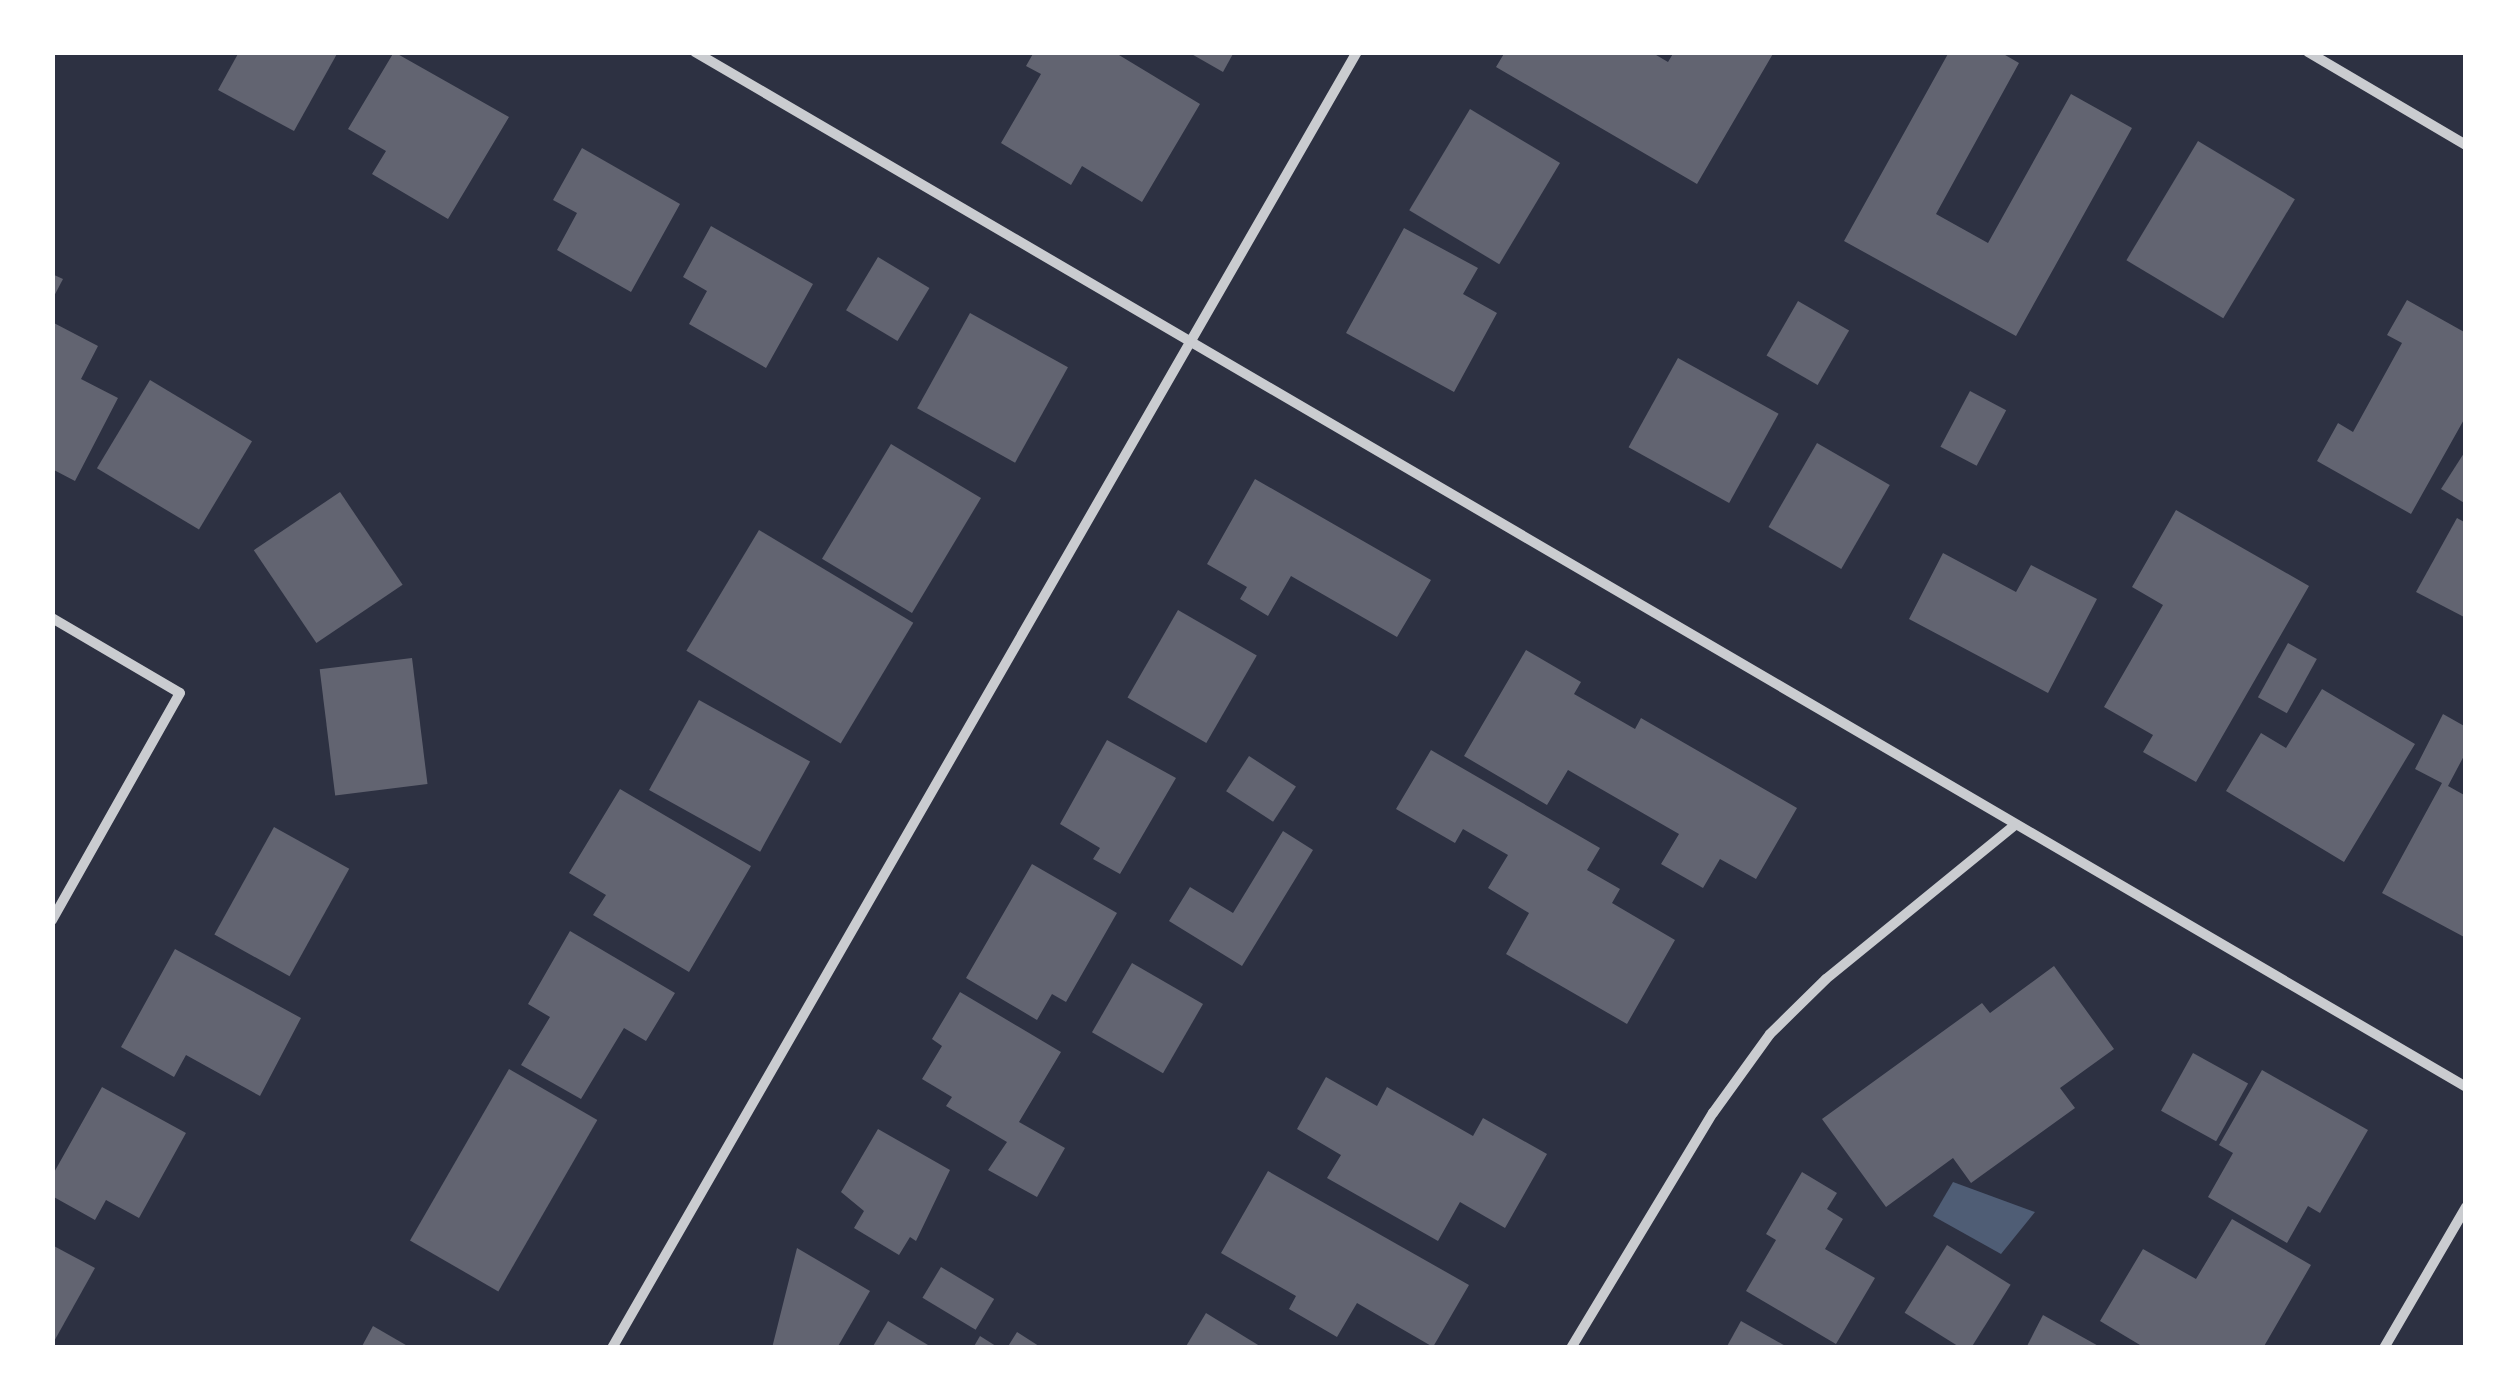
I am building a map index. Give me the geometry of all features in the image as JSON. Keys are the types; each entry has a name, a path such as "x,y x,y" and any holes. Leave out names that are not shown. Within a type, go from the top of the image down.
{"street":[{"path":"695,52 2466,1086"},
{"path":"612,1348 1357,52"},
{"path":"2308,52 2466,145"},
{"path":"52,618 180,693 52,920"},
{"path":"1571,1348 1713,1113 1770,1034 1826,978 2016,825"},
{"path":"2384,1348 2466,1207"}],"water":[{"path":"1953,1182 2035,1212 2001,1254 1933,1216"}],"building":[{"path":"239,52 338,52 294,131 218,90"},
{"path":"394,52 509,117 448,219 372,174 386,151 348,129"},
{"path":"1034,52 1114,52 1200,104 1142,202 1082,166 1071,185 1001,143 1041,74 1026,66"},
{"path":"1188,52 1234,52 1223,72"},
{"path":"1505,52 1651,52 1668,62 1674,52 1774,52 1697,184 1496,67"},
{"path":"1949,52 2000,52 2019,63 1936,214 1988,243 2071,94 2132,128 2016,336 1844,241"},
{"path":"1470,109 1560,163 1499,264 1409,210"},
{"path":"2198,141 2295,199 2223,318 2126,260"},
{"path":"582,148 680,204 631,292 557,250 577,213 553,200"},
{"path":"711,226 813,284 766,368 689,324 707,291 683,277"},
{"path":"1404,228 1478,268 1463,294 1497,313 1454,392 1346,333"},
{"path":"878,257 929,288 897,341 846,310"},
{"path":"52,274 63,279 52,300"},
{"path":"2407,300 2466,333 2466,416 2411,514 2317,461 2338,423 2353,432 2402,343 2387,335"},
{"path":"1798,301 1849,330 1818,385 1766,356"},
{"path":"970,313 1068,367 1015,463 917,408"},
{"path":"52,322 98,346 81,379 118,398 75,481 52,469"},
{"path":"1678,358 1779,414 1729,503 1629,447"},
{"path":"150,380 252,441 199,530 97,468"},
{"path":"1970,391 2006,410 1977,466 1940,447"},
{"path":"1817,443 1890,485 1841,569 1768,527"},
{"path":"891,444 981,498 912,613 822,559"},
{"path":"2466,450 2466,504 2441,489"},
{"path":"1255,479 1431,580 1397,637 1291,576 1268,616 1240,599 1247,587 1207,564"},
{"path":"340,492 403,585 316,643 254,550"},
{"path":"2176,510 2309,586 2196,782 2143,752 2153,735 2104,707 2163,605 2132,587"},
{"path":"2457,518 2466,523 2466,618 2416,592"},
{"path":"759,530 913,623 841,744 686,651"},
{"path":"1943,553 2016,592 2031,565 2097,599 2048,693 1909,619"},
{"path":"1178,610 1257,656 1206,743 1128,697"},
{"path":"2288,643 2317,659 2287,713 2258,697"},
{"path":"1526,650 1581,682 1574,694 1635,729 1641,718 1797,808 1756,879 1720,859 1703,888 1661,864 1679,834 1568,770 1547,805 1464,756"},
{"path":"412,658 427,784 335,795 320,669"},
{"path":"2322,689 2415,744 2344,862 2226,791 2261,733 2286,748"},
{"path":"699,700 810,762 760,852 649,790"},
{"path":"2443,714 2466,727 2466,752 2448,786 2466,796 2466,938 2382,893 2442,783 2415,769"},
{"path":"1107,740 1176,778 1120,874 1093,859 1100,848 1060,824"},
{"path":"1431,750 1600,848 1587,870 1620,889 1612,903 1675,940 1627,1024 1506,954 1529,913 1488,888 1508,855 1463,829 1455,843 1396,809"},
{"path":"1249,756 1296,786 1273,822 1226,791"},
{"path":"620,789 751,866 689,972 593,915 606,895 569,873"},
{"path":"274,827 349,869 290,976 214,935"},
{"path":"1283,831 1313,850 1242,966 1169,921 1190,887 1233,913"},
{"path":"1032,864 1117,913 1066,1002 1052,994 1037,1020 966,978"},
{"path":"570,931 675,993 646,1041 624,1028 581,1099 521,1065 550,1017 528,1004"},
{"path":"175,949 301,1018 260,1096 186,1055 174,1077 121,1047"},
{"path":"1132,963 1203,1004 1163,1073 1092,1032"},
{"path":"2054,966 2114,1049 2060,1088 2075,1108 1971,1183 1953,1158 1886,1207 1822,1119 1982,1003 1990,1013"},
{"path":"960,992 1061,1052 1019,1122 1065,1148 1037,1197 988,1170 1007,1142 946,1106 952,1097 922,1079 942,1046 932,1039"},
{"path":"2193,1053 2248,1084 2216,1141 2161,1111"},
{"path":"509,1069 597,1120 498,1291 410,1240"},
{"path":"2262,1070 2368,1130 2320,1213 2308,1206 2287,1243 2208,1197 2233,1153 2219,1145"},
{"path":"1326,1077 1377,1106 1387,1087 1473,1136 1483,1118 1547,1154 1505,1228 1460,1202 1438,1241 1327,1178 1341,1155 1297,1129"},
{"path":"102,1087 186,1133 139,1218 106,1200 95,1220 52,1196 52,1176"},
{"path":"878,1129 950,1170 916,1241 910,1237 899,1255 854,1228 864,1211 841,1192"},
{"path":"1268,1171 1469,1285 1433,1347 1357,1303 1337,1337 1289,1309 1296,1296 1221,1253"},
{"path":"1802,1172 1837,1193 1827,1209 1843,1219 1825,1249 1875,1278 1836,1344 1746,1291 1776,1240 1766,1234"},
{"path":"2232,1219 2311,1265 2263,1348 2145,1348 2100,1321 2143,1249 2196,1279"},
{"path":"52,1245 95,1268 52,1345"},
{"path":"1947,1245 2011,1285 1971,1348 1961,1348 1905,1313"},
{"path":"797,1248 870,1291 837,1348 772,1348"},
{"path":"941,1267 994,1299 976,1330 922,1298"},
{"path":"1206,1313 1263,1348 1185,1348"},
{"path":"2043,1315 2102,1348 2026,1348"},
{"path":"888,1321 933,1348 872,1348"},
{"path":"1741,1321 1789,1348 1726,1348"},
{"path":"373,1326 411,1348 361,1348"},
{"path":"1017,1332 1042,1348 1007,1348"},
{"path":"980,1336 999,1348 973,1348"}]}
